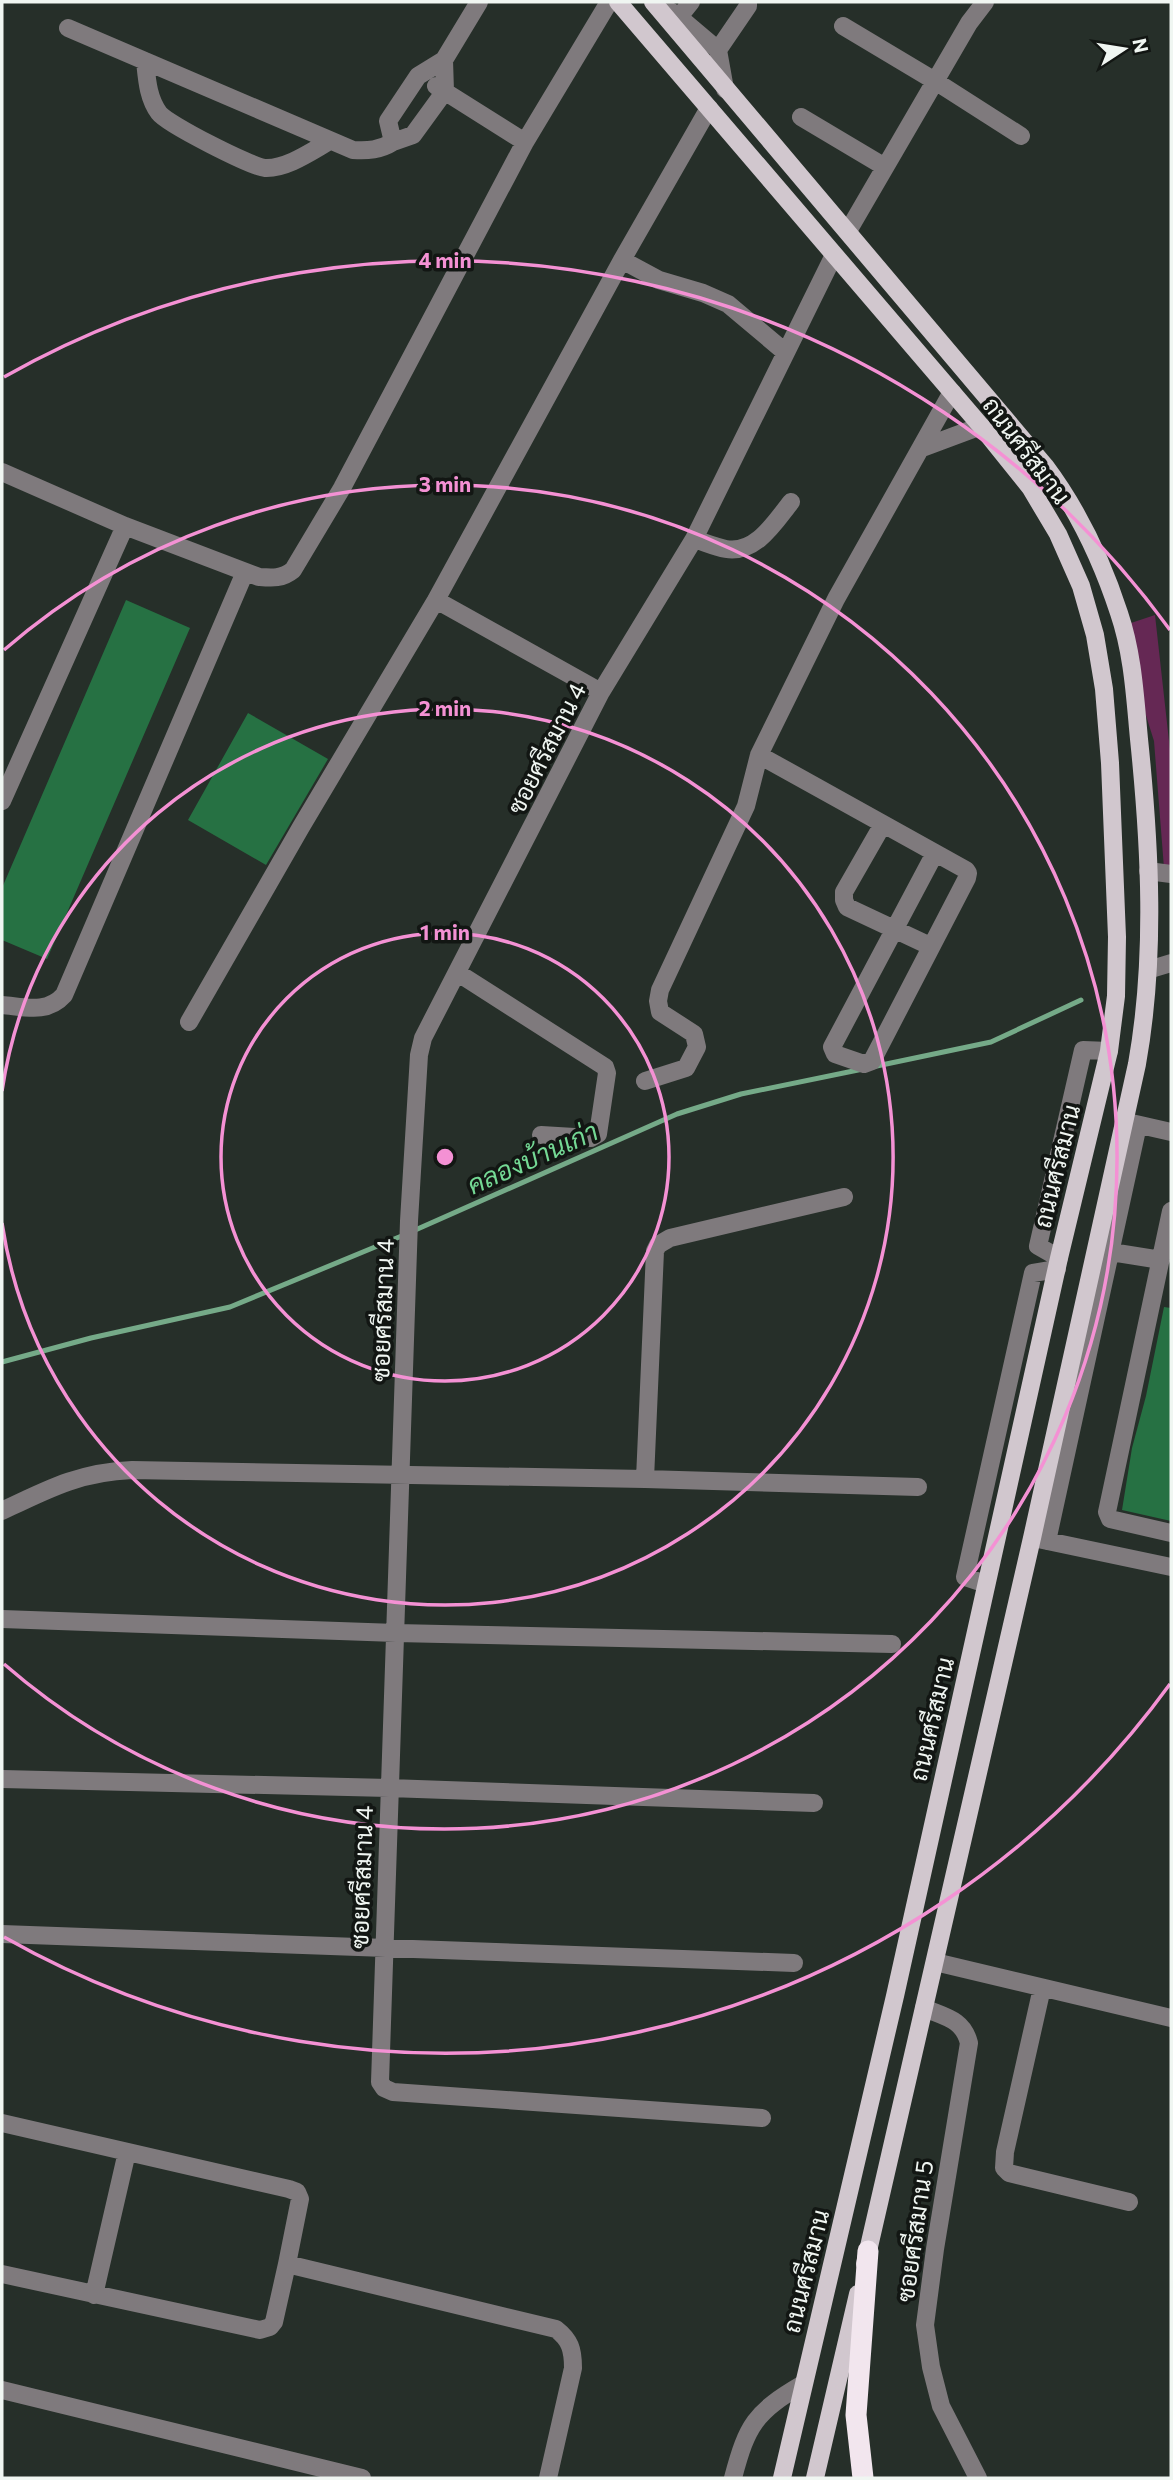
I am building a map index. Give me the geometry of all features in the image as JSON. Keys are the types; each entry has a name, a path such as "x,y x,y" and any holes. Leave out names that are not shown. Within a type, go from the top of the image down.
{"highway":[{"path":"863,2478 856,2414 867,2251"}],"main road":[{"name":"ถนนศรีสมาน","path":"618,2 1030,486 1058,534 1082,586 1095,635 1104,689 1110,763 1116,910 1116,996 1109,1051 1058,1263 876,2078 782,2478"},
{"name":"ถนนศรีสมาน","path":"654,2 1045,466 1081,522 1098,556 1120,614 1132,664 1142,763 1148,871 1148,970 1145,1020 1132,1123 1040,1540 935,1962 815,2478"}],"street":[{"path":"393,142 388,121 418,76 444,60 479,2"},
{"path":"2,472 125,526 259,577 280,578 292,570 342,488 525,142 609,2"},
{"path":"654,2 679,17 718,50 725,89"},
{"path":"679,17 691,2"},
{"path":"718,50 750,3"},
{"path":"848,231 969,23 983,5"},
{"path":"843,26 1021,136"},
{"path":"68,27 353,150 368,151 413,135 445,91 444,60"},
{"path":"145,61 149,93 160,115 183,132 264,168 286,163 330,141"},
{"path":"418,76 525,142"},
{"path":"189,1022 436,600 622,260 709,108"},
{"path":"801,117 885,167"},
{"name":"ซอยศรีสมาน 4","path":"762,2118 393,2092 384,2088 380,2082 409,1222 421,1046 601,692 694,539 834,255"},
{"path":"622,260 659,280 703,293 728,304 785,352"},
{"path":"645,1081 686,1068 697,1047 694,1034 660,1012 660,990 746,806 759,755 836,599 951,392"},
{"path":"922,448 981,426"},
{"path":"694,539 726,549 736,550 751,545 767,532 791,502"},
{"path":"2,801 125,526"},
{"path":"2,1005 43,1009 57,1004 64,995 245,572"},
{"path":"436,600 601,692"},
{"path":"759,755 935,853 968,873 872,1061 864,1064 835,1054 832,1047 935,853"},
{"path":"883,824 844,892 844,900 847,907 930,946"},
{"path":"1148,871 1171,874"},
{"path":"1148,970 1171,963"},
{"path":"458,973 605,1067 607,1073 598,1134 591,1138 541,1135"},
{"path":"1058,1263 1038,1246 1083,1050 1109,1051"},
{"path":"1171,1132 1132,1123 1111,1252 1040,1540 1171,1567"},
{"path":"645,1479 655,1251 658,1245 670,1238 844,1197"},
{"path":"1171,1211 1107,1512 1110,1519 1171,1533"},
{"path":"1111,1252 1161,1260"},
{"path":"2,1511 47,1490 103,1471 645,1479 918,1487"},
{"path":"2,1619 396,1633 892,1644"},
{"path":"2,1779 389,1788 814,1803"},
{"path":"2,1934 794,1963"},
{"path":"935,1962 1171,2018"},
{"path":"1042,1988 1005,2152 1004,2168 1009,2174 1129,2202"},
{"name":"ซอยศรีสมาน 5","path":"924,2008 957,2023 965,2031 968,2043 925,2325 931,2367 941,2406 978,2478"},
{"path":"2,2123 289,2189 297,2192 300,2199 274,2322 270,2327 260,2330 2,2274"},
{"path":"94,2295 127,2152"},
{"path":"287,2264 556,2329 567,2338 573,2350 573,2368 548,2478"},
{"path":"733,2478 741,2446 755,2420 782,2396 803,2384"},
{"path":"2,2390 362,2478"}],"shaded area":[{"path":"1155,615 1171,759 1171,866 1164,868 1154,741 1143,706 1131,623"}],"building":[{"path":"126,600 190,628 47,959 2,940 2,888"},
{"path":"248,713 328,759 266,865 188,820"},
{"path":"1164,1307 1171,1308 1171,1521 1122,1510 1132,1448 1146,1396"}],"waterway":[{"name":"คลองบ้านเก่า","path":"872,1067 991,1042 1081,1000"},
{"name":"คลองบ้านเก่า","path":"413,1231 677,1114 741,1094 863,1069"},
{"name":"คลองบ้านเก่า","path":"2,1362 91,1338 230,1307 404,1235"}]}
